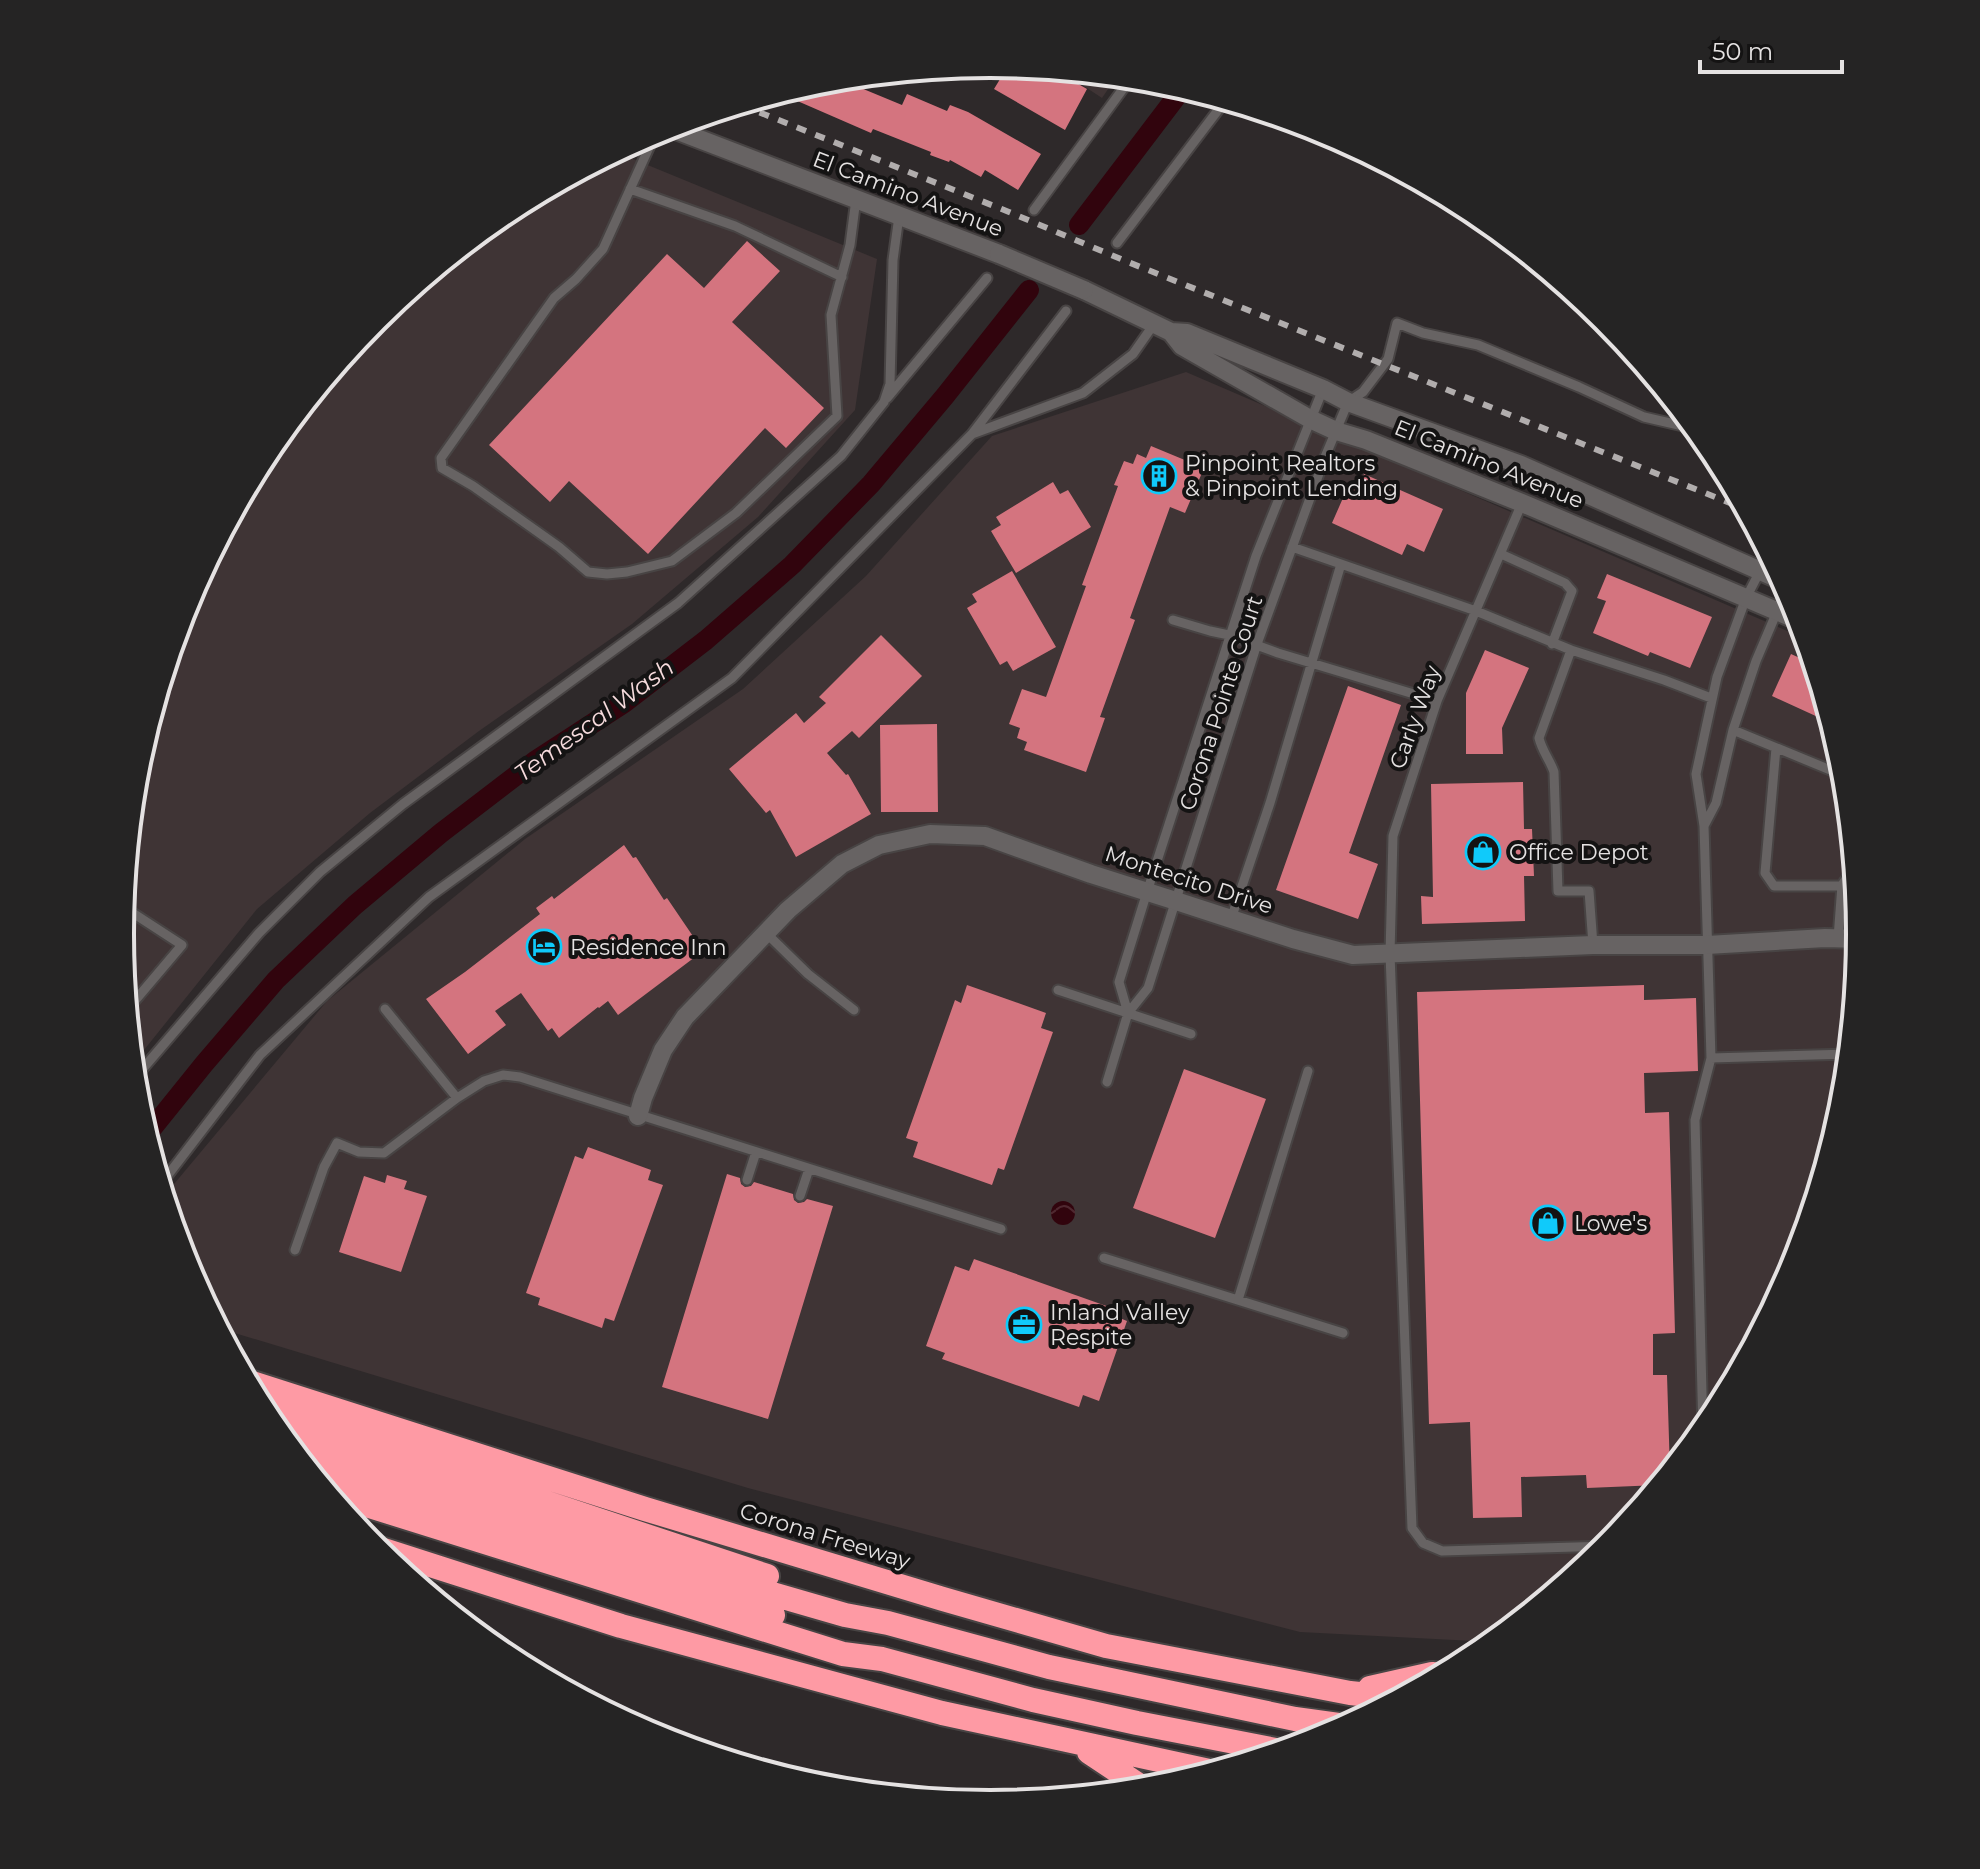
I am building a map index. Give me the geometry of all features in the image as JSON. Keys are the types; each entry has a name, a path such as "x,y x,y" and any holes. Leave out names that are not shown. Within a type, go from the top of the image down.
{"highway":[{"name":"Corona Freeway","path":"263,1386 645,1509 1106,1646 1350,1693 1381,1696"},
{"path":"281,1415 850,1603 888,1623"},
{"path":"301,1442 713,1577 845,1615 888,1623 1049,1667 1325,1723"},
{"path":"322,1471 846,1639 882,1659"},
{"path":"346,1498 843,1654 882,1659 1033,1700 1261,1747"},
{"path":"401,1556 621,1626 942,1713 1191,1767"},
{"path":"1350,1693 1414,1678"},
{"path":"1077,1743 1130,1779"}],"street":[{"name":"El Camino Avenue","path":"686,134 999,254 1163,328 1187,333 1348,402 1521,465 1766,574"},
{"name":"El Camino Avenue","path":"1163,328 1182,346 1336,431 1366,440 1522,503 1784,614"},
{"name":"Montecito Drive","path":"638,1116 663,1050 685,1017 765,932 842,864 879,845 930,834 985,836 1147,892 1353,955 1846,938"}],"lane":[{"path":"1034,210 1123,88"},
{"path":"1117,243 1219,109"},
{"path":"649,149 603,249 554,298 441,458 442,468 473,486 559,547 588,572 627,572 672,561 736,513 837,416 831,315 850,245 856,199"},
{"path":"630,189 735,226 842,277"},
{"path":"884,402 890,384 893,260 899,216"},
{"path":"144,1067 259,933 320,872 403,804 678,603 841,456 987,278"},
{"path":"168,1174 260,1055 429,897 732,678 972,434 1066,311"},
{"path":"1348,402 1363,392 1388,359 1397,323 1423,333 1478,345 1644,417 1678,425"},
{"path":"972,434 1083,393 1163,328"},
{"name":"Corona Pointe Court","path":"1128,1013 1119,982 1147,892 1256,556 1323,389"},
{"name":"Corona Pointe Court","path":"1128,1013 1148,988 1257,644 1348,402"},
{"name":"Carly Way","path":"1522,503 1437,701 1393,836 1390,954 1412,1528 1423,1543 1442,1551 1589,1547"},
{"path":"1292,547 1476,611 1552,644 1711,698"},
{"path":"1501,554 1565,583 1572,591 1552,644"},
{"path":"1231,919 1270,803 1341,564"},
{"path":"1702,1409 1695,1120 1711,1058 1704,826 1696,774 1717,677 1746,598 1760,571"},
{"path":"1704,826 1716,803 1733,730 1756,661 1780,604"},
{"path":"1173,620 1437,701"},
{"path":"1571,650 1539,738 1542,751 1554,772 1558,891 1589,891 1593,945"},
{"path":"1733,730 1831,770"},
{"path":"1776,748 1765,873 1774,886 1845,885"},
{"path":"1838,938 1842,885 1845,880"},
{"path":"134,914 182,945 136,999"},
{"path":"765,932 808,974 854,1010"},
{"path":"1058,990 1191,1034"},
{"path":"385,1009 457,1098"},
{"path":"1107,1082 1128,1013"},
{"path":"1711,1058 1838,1054"},
{"path":"1238,1300 1308,1071"},
{"path":"295,1250 324,1167 337,1143 359,1152 384,1153 457,1098 484,1081 503,1075 520,1077 1001,1229"},
{"path":"747,1180 756,1152"},
{"path":"800,1196 809,1169"},
{"path":"1104,1258 1343,1333"}],"shaded area":[{"path":"1079,83 1110,86 1102,98"},
{"path":"630,158 877,259 855,410 758,517 632,624 479,731 370,813 257,909 142,1052 135,991 135,878 150,767 179,659 222,556 248,506 310,413 384,329 425,291 514,222"},
{"path":"1186,372 1791,632 1817,713 1830,767 1845,878 1846,934 1845,991 1830,1102 1801,1210 1758,1313 1732,1363 1670,1456 1596,1540 1555,1578 1474,1641 1300,1632 748,1488 232,1332 199,1262 172,1186 327,1001 525,839 743,689 866,576 992,436"}],"water":[{"path":"1063,1201 1072,1204 1075,1213 1072,1222 1063,1225 1054,1222 1051,1213 1054,1204"}],"building":[{"path":"1000,78 1076,83 1087,89 1065,130 994,89"},
{"path":"861,88 902,105 907,94 947,111 950,105 968,112 1041,154 1018,190 985,170 981,177 950,160 930,155 931,152 873,129 871,133 796,100"},
{"path":"747,241 780,271 732,322 824,408 786,448 765,428 648,554 569,481 550,502 489,445 667,254 704,288"},
{"path":"1151,446 1204,468 1185,513 1170,507 1130,618 1135,620 1100,717 1105,718 1086,772 1024,750 1027,742 1017,738 1020,728 1009,724 1022,689 1046,697 1086,586 1082,585 1124,461 1133,464 1137,454 1146,458"},
{"path":"1364,474 1443,509 1424,552 1407,544 1402,555 1332,523 1350,482 1359,485"},
{"path":"1053,482 1060,494 1068,490 1091,527 1016,573 991,531 1001,525 996,517"},
{"path":"1012,571 1056,647 1013,671 1007,661 1000,665 967,608 977,602 972,594"},
{"path":"1607,574 1712,617 1690,668 1650,652 1648,656 1593,633 1606,601 1597,598"},
{"path":"881,635 922,676 859,738 852,731 827,753 848,774 871,814 796,857 770,810 766,813 729,769 796,713 804,723 826,703 819,697"},
{"path":"1485,650 1529,668 1502,728 1503,754 1466,754 1466,693"},
{"path":"1791,654 1801,658 1818,717 1772,696"},
{"path":"1348,686 1401,705 1349,853 1378,864 1358,919 1276,890"},
{"path":"937,724 938,812 881,812 880,725"},
{"name":"Office Depot","path":"1523,782 1524,829 1532,829 1534,876 1524,876 1525,921 1422,924 1421,896 1433,897 1431,784"},
{"name":"Residence Inn","path":"624,845 633,858 636,857 664,900 667,898 703,951 618,1015 608,1001 559,1038 552,1028 548,1031 521,993 495,1011 506,1025 468,1054 426,999 540,914 536,908 552,896 554,899"},
{"path":"967,985 1046,1013 1041,1028 1053,1032 1004,1170 998,1168 992,1185 913,1157 918,1142 906,1138 955,1000 961,1003"},
{"name":"Lowe's","path":"1644,985 1644,1000 1696,998 1698,1071 1644,1073 1645,1113 1669,1112 1675,1333 1653,1334 1653,1375 1667,1375 1670,1457 1645,1486 1587,1488 1586,1475 1521,1477 1522,1517 1473,1518 1470,1422 1429,1424 1417,992"},
{"path":"1184,1069 1266,1099 1215,1238 1133,1208"},
{"path":"588,1147 651,1170 648,1180 663,1185 614,1321 605,1318 602,1328 538,1305 540,1298 526,1293 575,1156 583,1159"},
{"path":"727,1174 740,1178 745,1187 754,1182 793,1194 798,1203 807,1199 833,1206 768,1419 662,1387"},
{"path":"387,1175 407,1181 404,1189 427,1196 401,1272 339,1252 364,1176 385,1183"},
{"path":"974,1259 1112,1308 1110,1314 1127,1321 1099,1401 1083,1395 1079,1407 942,1359 945,1353 926,1346 955,1266 969,1271"}],"waterway":[{"name":"Temescal Wash","path":"1079,225 1175,98"},
{"name":"Temescal Wash","path":"155,1124 276,980 355,905 441,833 535,761 624,703 706,640 792,565 871,484 1029,290"}],"railway":[{"path":"755,111 1730,503"}],"place":[{"name":"Pinpoint Realtors & Pinpoint Lending","path":"1159,476"},
{"name":"Office Depot","path":"1483,852"},
{"name":"Residence Inn","path":"544,947"},
{"name":"Lowe's","path":"1548,1223"},
{"name":"Inland Valley Respite","path":"1024,1325"}]}
